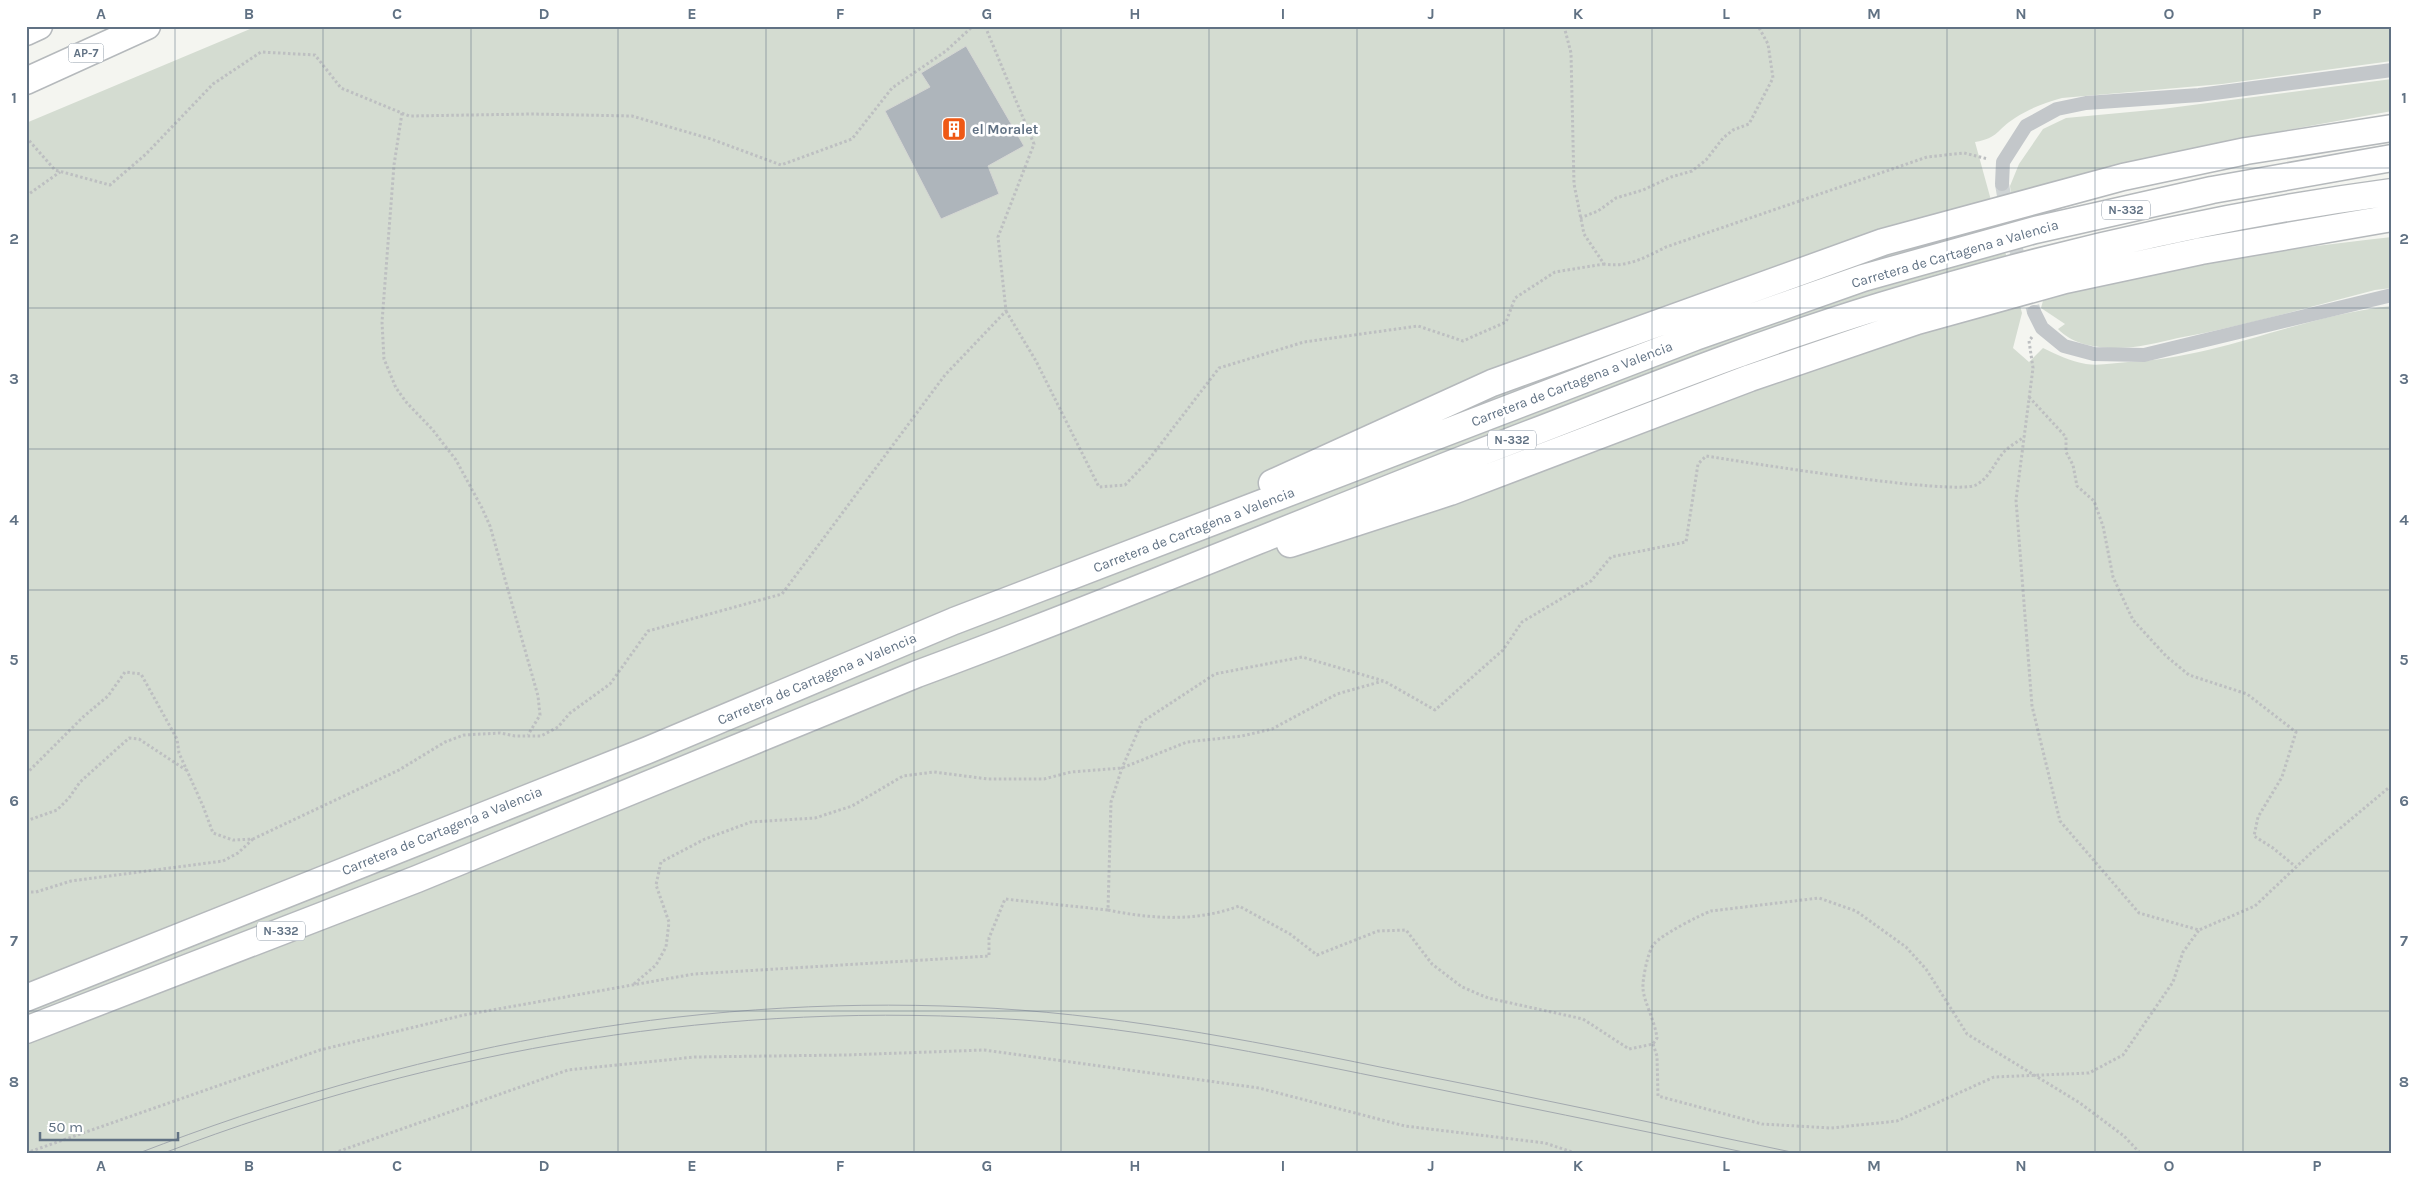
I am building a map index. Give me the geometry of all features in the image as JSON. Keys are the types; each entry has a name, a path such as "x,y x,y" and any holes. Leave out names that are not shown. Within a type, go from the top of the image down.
{"highway":[{"path":"26,32 39,26"},
{"name":"AP-7","path":"26,81 147,26"},
{"name":"N-332","path":"1070,578 1250,493 1492,383 1883,242 2123,177 2246,151 2392,128"},
{"name":"Carretera de Cartagena a Valencia","path":"26,998 648,750 954,622 1695,337 1863,278 2044,228 2212,190 2392,158"},
{"name":"N-332","path":"26,1030 417,879 917,674 996,645 1402,482 1607,403 1880,306 2073,253 2180,227 2392,192"},
{"path":"996,645 1118,608 1289,545 1450,492 1750,378 1917,321 2065,280 2201,251 2392,218"}],"street":[{"path":"2002,184 2003,162 2026,126 2057,109 2086,104 2199,95 2392,70"},
{"path":"2034,312 2042,328 2064,346 2094,354 2144,355 2392,295"}],"path":[{"path":"26,137 55,170 110,185 146,154 213,84 261,52 315,55 341,88 409,116 532,114 632,116 711,139 781,165 852,139 892,88 946,51 973,26"},
{"path":"985,26 1034,144 998,237 1006,311 1036,361 1099,487 1125,485 1147,462 1219,368 1304,342 1418,326 1463,341 1506,322 1515,298 1555,272 1604,264 1618,266 1666,247 1928,156 1964,153 2003,162"},
{"path":"1564,26 1571,53 1574,184 1584,234 1604,264"},
{"path":"1580,218 1598,211 1616,198 1643,190 1671,177 1692,171 1706,160 1728,134 1749,124 1773,78 1768,44 1758,26"},
{"path":"402,113 398,125 394,165 382,322 384,359 396,388 456,460 490,526 538,696 540,715 528,735"},
{"path":"26,196 60,172"},
{"path":"26,892 36,892 71,881 223,861 238,853 253,839 399,770 445,742 464,735 500,733 515,736 541,736 558,727 570,714 610,684 648,631 782,594 945,375 1006,311"},
{"path":"2042,328 2029,340 2033,368 2016,500 2032,706 2060,821 2139,913 2199,930"},
{"path":"2029,397 2066,436 2066,452 2073,465 2077,486 2094,501 2103,526 2113,577 2133,620 2166,656 2189,675 2247,694 2296,732 2282,777 2258,817 2254,836 2273,848 2296,867"},
{"path":"1108,910 1111,802 1122,768 1142,722 1215,674 1302,657 1384,680 1435,710 1504,650 1522,622 1590,581 1611,558 1686,542 1698,464 1706,456 1913,484 1961,487 1974,486 1996,466 2003,453 2024,437"},
{"path":"26,774 83,717 108,696 126,672 141,674 177,739 179,753 204,806 213,833 232,840 253,839"},
{"path":"633,985 656,965 666,947 669,922 656,885 660,862 705,839 751,822 815,818 852,806 903,776 934,772 988,779 1044,779 1071,772 1122,768 1187,742 1242,736 1272,729 1337,694 1384,680"},
{"path":"26,821 57,810 69,798 80,782 129,738 139,739 187,771"},
{"path":"1653,1044 1657,1056 1658,1096 1762,1124 1831,1128 1897,1122 1994,1077 2089,1073 2123,1055 2173,982 2183,952 2199,930 2255,906 2296,867 2392,785"},
{"path":"26,1153 320,1050 464,1015 694,974 989,956 989,938 1005,899 1108,910 1145,918 1184,917 1226,911 1239,906 1290,934 1317,955 1378,931 1406,930 1432,964 1462,987 1488,998 1583,1019 1629,1049 1653,1044 1657,1038 1655,1023 1643,990 1649,955 1654,944 1700,915 1711,911 1818,898 1856,911 1906,947 1926,969 1967,1034 2080,1103 2124,1136 2140,1153"},
{"path":"334,1153 342,1152 568,1070 695,1057 846,1055 984,1050 1259,1088 1405,1126 1545,1143 1575,1153"}],"shaded area":[{"path":"257,26 2392,26 2392,61 2222,84 2062,98 2026,111 1993,136 1975,142 2022,313 2013,348 2029,362 2043,348 2080,363 2091,365 2162,359 2228,345 2326,318 2392,306 2392,1153 26,1153 26,123"},
{"path":"2392,79 2392,111 2233,140 2011,194 2010,186 2019,164 2043,129 2066,118 2162,109"},
{"path":"2392,237 2392,288 2375,290 2252,322 2153,344 2110,348 2096,347 2075,341 2058,329 2065,324 2041,308 2044,297 2130,276 2217,260"}],"building":[{"name":"el Moralet","path":"966,46 1024,146 988,166 999,194 941,219 885,111 930,87 921,73"}],"tunnel":[{"path":"2002,184 2009,225 2034,312"}],"tram line":[{"path":"139,1153 240,1117 341,1085 443,1058 546,1036 651,1020 756,1010 862,1005 1021,1010 1124,1021 1227,1037 1536,1098 1796,1153"},
{"path":"164,1153 268,1116 373,1085 479,1059 586,1039 695,1025 803,1017 913,1015 1068,1024 1204,1043 1748,1153"}],"place":[{"name":"el Moralet","path":"954,129"}]}
